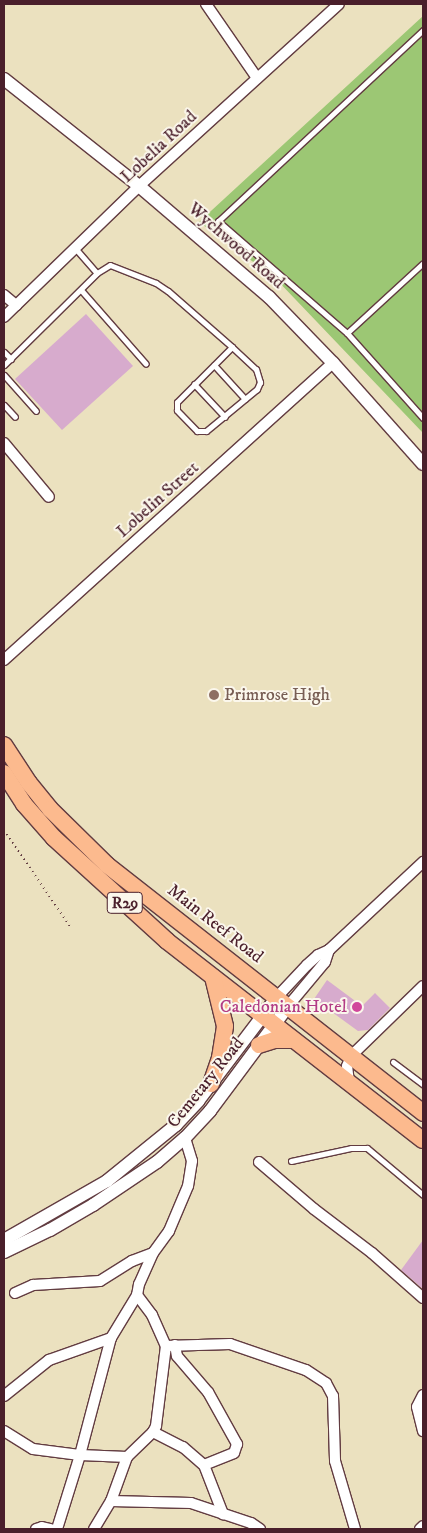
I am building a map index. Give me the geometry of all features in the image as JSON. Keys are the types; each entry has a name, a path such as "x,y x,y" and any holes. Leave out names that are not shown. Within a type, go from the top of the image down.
{"main road":[{"name":"Main Reef Road","path":"4,745 29,783 70,829 107,865 283,1001 423,1114"},
{"name":"R29","path":"4,773 24,804 54,838 184,954 292,1040 423,1140"},
{"path":"184,954 198,937"},
{"path":"211,1084 220,1058 225,1026 214,977"},
{"path":"258,1045 274,1040 292,1040"}],"street":[{"path":"206,4 257,78"},
{"name":"Lobelia Road","path":"4,317 139,186 339,4"},
{"name":"Wychwood Road","path":"4,79 139,186 269,297 333,363 423,464"},
{"path":"4,295 16,305"},
{"name":"Lobelin Street","path":"4,660 333,363"},
{"path":"4,443 49,497"},
{"name":"Cemetary Road","path":"4,1240 88,1193 125,1168 176,1125 268,1020 307,965 318,955 328,950 423,862"},
{"name":"Cemetary Road","path":"283,1001 315,975 324,962 328,950"},
{"path":"349,1083 347,1066 351,1056 423,986"},
{"name":"Cemetary Road","path":"4,1252 93,1204 157,1162 185,1138 210,1111 258,1045 268,1020"},
{"path":"57,1529 80,1455 111,1338 137,1295 139,1284 153,1253 169,1231 188,1186 192,1160 185,1138"},
{"path":"259,1162 314,1209 372,1253 423,1298"},
{"path":"15,1293 33,1285 100,1281 137,1258 153,1253"},
{"path":"137,1295 152,1315 177,1356 208,1392 237,1444 234,1453 204,1465"},
{"path":"4,1396 49,1360 111,1338"},
{"path":"171,1345 230,1344 306,1370 326,1383 333,1396 335,1461 355,1529"},
{"path":"94,1529 112,1501 125,1466 126,1456 153,1432 171,1345"},
{"path":"423,1395 417,1407 423,1431"},
{"path":"4,1431 33,1449 80,1455 126,1456"},
{"path":"153,1432 183,1447 204,1465 223,1514"},
{"path":"112,1501 177,1501 191,1503 251,1524 260,1529"},
{"path":"420,1529 423,1526"},
{"path":"36,1529 42,1527 51,1529"}],"lane":[{"path":"423,31 218,221 347,333 423,418"},
{"path":"75,248 97,273"},
{"path":"347,333 423,263"},
{"path":"4,365 97,273 112,265 156,283 168,291 232,347 259,374 257,389 206,431 197,431 176,406 180,398 232,347"},
{"path":"81,290 146,364"},
{"path":"4,352 11,359"},
{"path":"214,365 246,399"},
{"path":"4,375 36,411"},
{"path":"194,384 225,417"},
{"path":"4,405 15,416"},
{"path":"393,1062 423,1085"},
{"path":"291,1161 351,1148 367,1148 423,1194"}],"path":[{"path":"4,830 71,928"}],"green space":[{"path":"423,16 423,433 275,278 199,222"}],"building":[{"path":"86,314 133,366 62,430 15,379"},
{"name":"Caledonian Hotel","path":"327,980 362,1006 375,993 390,1008 368,1030 358,1031 314,999"},
{"path":"423,1240 423,1289 401,1270"}],"place":[{"name":"Primrose High","path":"214,695"},
{"name":"Caledonian Hotel","path":"357,1007"}]}
